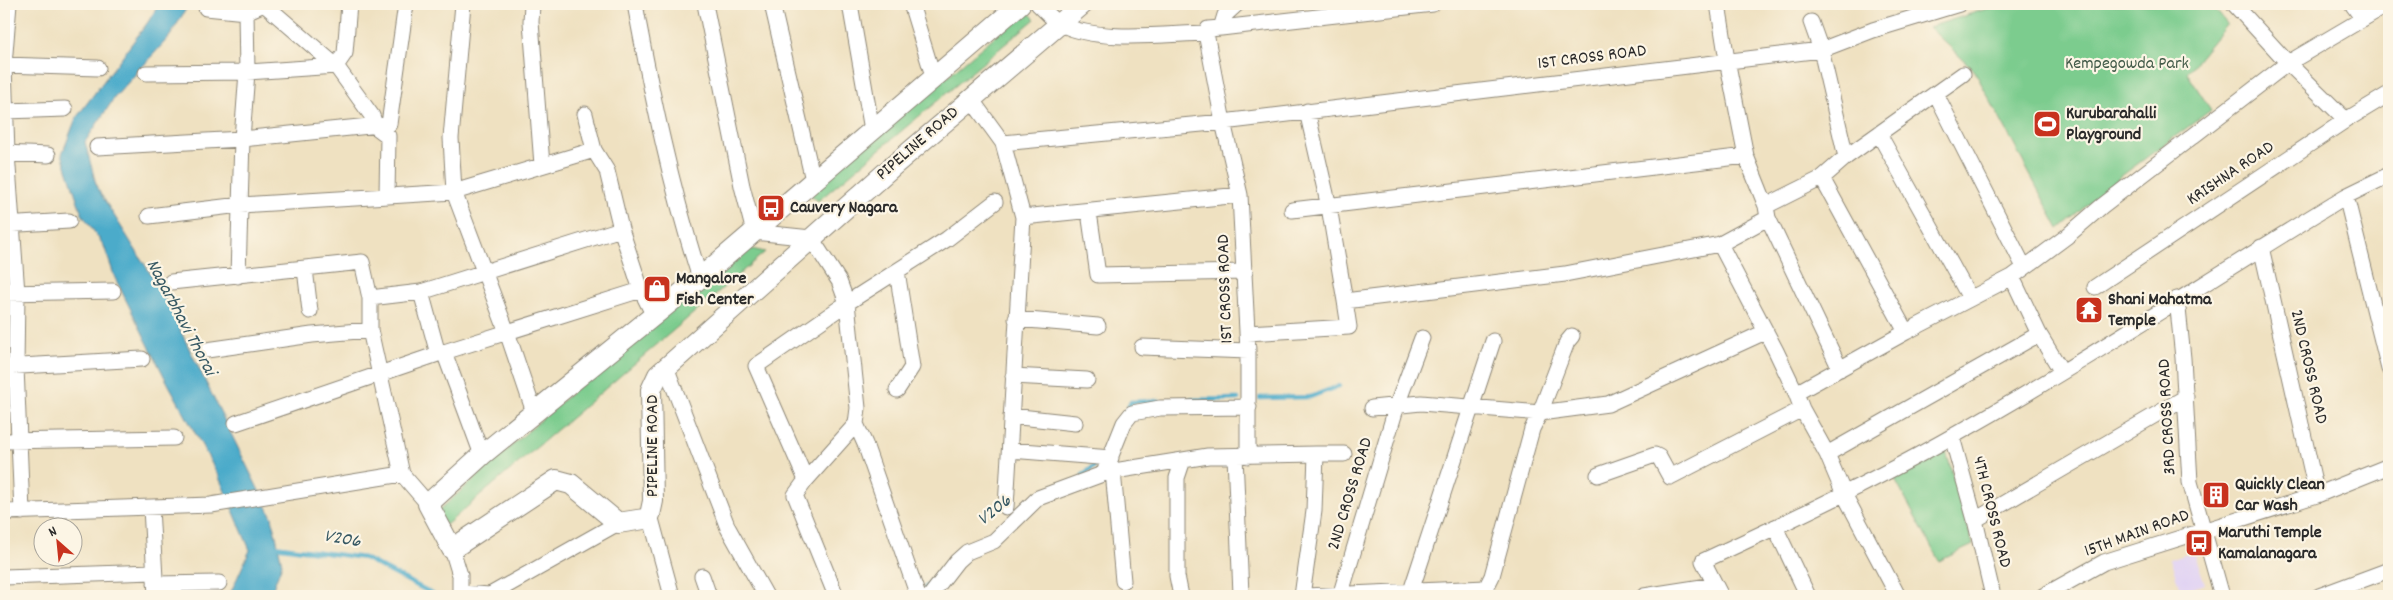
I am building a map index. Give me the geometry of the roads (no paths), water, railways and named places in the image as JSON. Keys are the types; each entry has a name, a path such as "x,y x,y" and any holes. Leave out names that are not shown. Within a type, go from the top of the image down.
{"main road":[{"path":"618,523 571,484 556,480 452,549 428,504 482,455 700,278 1020,4"},
{"name":"PIPELINE ROAD","path":"618,523 644,519 650,515 653,501 651,390 658,375 666,366 1082,4"}],"street":[{"path":"9,4 4,65 10,293 11,441 22,512"},
{"path":"206,8 248,8 264,4 336,66 372,116 376,127 388,136 386,195"},
{"path":"336,66 345,53 349,4"},
{"path":"97,147 242,139 376,127 389,124 406,4"},
{"path":"463,4 451,138 454,192 507,332 534,412"},
{"path":"532,4 531,22 542,165"},
{"path":"635,4 653,101 671,180 700,278"},
{"path":"705,4 740,177 754,232 811,238 839,281 847,303 858,408 856,424 865,444 917,592"},
{"path":"772,4 814,180"},
{"path":"850,4 872,130"},
{"path":"911,4 934,79"},
{"path":"1038,4 1059,24 1089,34 1206,33 1208,29 1433,4"},
{"path":"1221,28 1225,15 1237,4"},
{"path":"1718,4 1726,60 1746,156 1767,212 1840,369"},
{"name":"1ST CROSS ROAD","path":"1223,122 1821,50 1874,30 1959,4"},
{"path":"2234,4 2288,63 2346,120"},
{"path":"2352,4 2363,19"},
{"path":"1796,393 1906,332 2012,277 2288,63 2388,4"},
{"path":"238,276 248,8"},
{"path":"1811,22 1821,50 1846,157"},
{"name":"1ST CROSS ROAD","path":"1206,33 1223,122 1240,195 1245,272 1249,407 1241,456 1241,594"},
{"path":"4,65 98,68"},
{"path":"146,73 247,72 336,66"},
{"path":"1345,301 1566,274 1720,244 1822,178 1846,157 1963,74"},
{"path":"1936,94 2024,267"},
{"name":"KRISHNA ROAD","path":"2095,287 2346,120 2389,94"},
{"path":"971,99 1003,143 1023,217 1006,507"},
{"path":"6,111 65,109"},
{"path":"1247,333 1349,327 1329,207 1307,111"},
{"path":"585,114 594,150 607,171 621,229 641,290 654,316"},
{"path":"1003,143 1223,122"},
{"path":"1879,134 1970,298"},
{"path":"149,216 240,206 454,192 594,150"},
{"path":"6,153 48,155"},
{"path":"1292,210 1746,156"},
{"path":"1644,596 1718,590 1702,560 1844,494 1952,437 2062,372 2346,196 2389,175"},
{"path":"1822,178 1906,332"},
{"path":"1023,217 1089,212 1240,195"},
{"path":"2346,196 2389,368"},
{"path":"806,480 756,366 847,303 947,239 995,202"},
{"path":"1089,212 1098,275 1245,272"},
{"path":"8,225 69,221"},
{"path":"370,298 421,292 485,274 621,229"},
{"path":"1720,244 1796,393 1802,409 1827,454 1844,494 1898,596"},
{"name":"2ND CROSS ROAD","path":"2261,247 2317,495"},
{"path":"171,282 362,262 370,298 370,330 402,474 428,504"},
{"path":"305,269 310,312"},
{"path":"897,271 912,367 897,390"},
{"path":"2012,277 2040,334 2062,372"},
{"path":"236,423 441,353 641,290"},
{"path":"10,293 112,291"},
{"path":"421,292 441,353 482,455"},
{"name":"3RD CROSS ROAD","path":"2177,299 2186,397 2190,482 2222,596"},
{"path":"1016,319 1098,326"},
{"path":"207,350 312,335 370,330"},
{"path":"1372,408 1421,403 1540,413 1608,404 1765,332"},
{"path":"1827,454 2040,334"},
{"path":"1316,454 1314,511 1303,596 1412,591 1486,592 1532,429 1540,413 1566,342 1572,336"},
{"name":"2ND CROSS ROAD","path":"1341,593 1397,405 1422,338"},
{"path":"1412,591 1473,408 1493,341"},
{"path":"1142,347 1248,351"},
{"path":"10,367 142,360"},
{"path":"666,366 728,528 766,596"},
{"path":"1013,376 1087,380"},
{"path":"1975,520 2186,397"},
{"path":"1123,581 1109,467 1124,423 1132,413 1160,408 1249,407"},
{"path":"1598,475 1655,455 1659,456 1670,477 1802,409"},
{"path":"1011,416 1075,423"},
{"path":"836,596 796,495 806,480 856,424"},
{"name":"4TH CROSS ROAD","path":"1952,437 1975,520 1993,596"},
{"path":"11,441 174,438"},
{"path":"1010,450 1109,467 1208,456 1344,454"},
{"path":"1181,596 1177,576 1177,478 1183,460"},
{"name":"15TH MAIN ROAD","path":"2043,596 2104,562 2317,495 2389,466"},
{"path":"930,596 957,560 967,552 994,541 1038,498 1109,467"},
{"path":"4,512 151,508 224,503 402,474"},
{"path":"151,508 155,584"},
{"path":"650,515 672,596"},
{"path":"452,549 460,575 460,594 490,595 618,523"},
{"path":"1775,527 1808,596"},
{"path":"2319,596 2389,570"},
{"path":"702,576 709,596"},
{"path":"4,577 155,584 219,583"}],"water":[{"name":"Nagarbhavi Thorai","path":"159,4 189,4 170,36 115,97 85,142 97,188 160,289 272,517 282,564 270,596 229,596 250,550 218,475 164,376 115,278 104,246 82,214 62,154 76,118 148,22"}],"waterway":[{"name":"V206","path":"1260,398 1310,397 1339,386"},
{"name":"V206","path":"1187,400 1238,399"},
{"name":"V206","path":"1126,412 1131,402 1159,401"},
{"name":"V206","path":"1083,475 1100,462"},
{"name":"V206","path":"274,546 364,558 437,596"},
{"name":"V206","path":"920,593 944,568"}],"place":[{"name":"Kurubarahalli Playground","path":"2047,124"},
{"name":"Cauvery Nagara","path":"771,208"},
{"name":"Mangalore Fish Center","path":"657,289"},
{"name":"Shani Mahatma Temple","path":"2089,310"},
{"name":"Quickly Clean Car Wash","path":"2216,495"},
{"name":"Maruthi Temple Kamalanagara","path":"2199,543"}],"park label":[{"name":"Kempegowda Park","path":"2127,64"}]}
